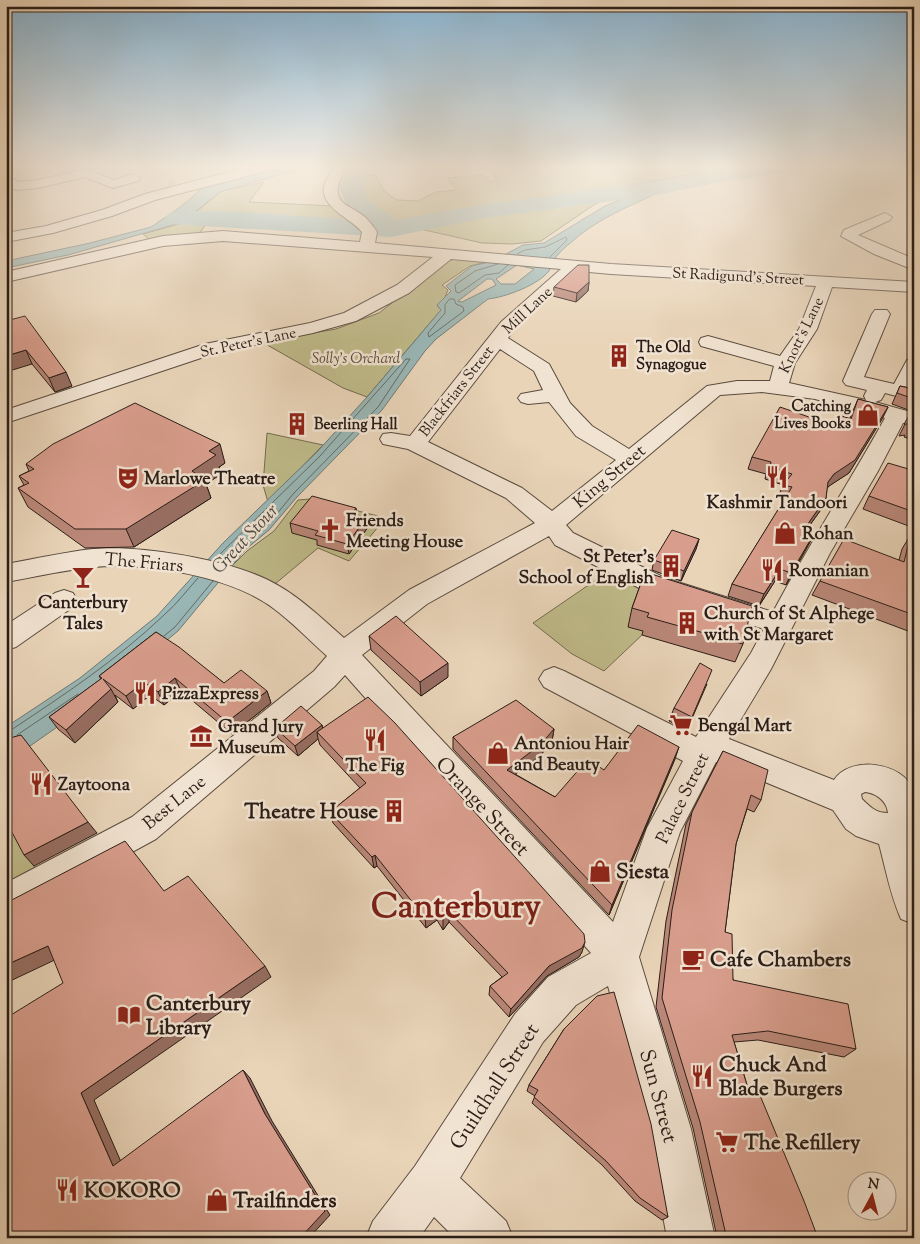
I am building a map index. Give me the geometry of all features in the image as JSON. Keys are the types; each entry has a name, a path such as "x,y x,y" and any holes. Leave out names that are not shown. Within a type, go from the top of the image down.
{"street":[{"path":"6,238 67,223"},
{"path":"356,223 366,233"},
{"path":"873,223 850,233 849,236 914,265"},
{"name":"St Radigund's Street","path":"6,277 164,241 223,236 366,233 448,253 563,265 914,287"},
{"name":"St. Peter's Lane","path":"6,417 212,348 314,328 350,317 403,289 448,253"},
{"name":"Mill Lane","path":"563,265 507,326 495,343 542,368 559,402 584,431 629,458"},
{"name":"Knott's Lane","path":"776,389 785,363 808,329 824,286 822,281"},
{"path":"850,283 914,296"},
{"path":"881,314 854,381 900,391 914,364"},
{"name":"Blackfriars Street","path":"415,444 495,343"},
{"path":"717,348 785,363"},
{"path":"869,406 879,386"},
{"name":"King Street","path":"346,656 358,641 418,596 552,524 629,458 714,390 748,387 829,396 869,406 905,418"},
{"path":"528,398 559,402"},
{"name":"Palace Street","path":"620,957 664,828 710,752 722,722 761,661 817,553 867,471 905,418"},
{"path":"391,439 415,444 514,493 552,524 564,539 656,585 779,624"},
{"name":"The Friars","path":"6,573 94,558 138,559 179,563 258,586 283,601 346,656"},
{"path":"6,639 64,600"},
{"name":"Best Lane","path":"6,903 144,828 324,679 346,656"},
{"name":"Orange Street","path":"346,656 620,957"},
{"path":"554,679 710,752 845,800"},
{"path":"861,778 876,780 890,787 903,803 904,819 891,829 873,827 863,822 848,808 845,800 844,792 848,785 861,778"},
{"path":"891,829 898,844 905,882 914,906"},
{"name":"Guildhall Street","path":"390,1238 432,1182 529,1028 562,991 620,957"},
{"name":"Sun Street","path":"620,957 669,1129 691,1238"},
{"path":"432,1182 489,1238"}],"green space":[{"path":"182,223 358,223 368,230 206,224 199,234 150,240 143,234"},
{"path":"394,223 567,223 541,241 512,244 482,243"},
{"name":"Solly's Orchard","path":"455,259 491,261 470,266 442,285 448,290 445,297 437,305 441,310 367,397 343,388 262,342 336,329 379,313 446,261"},
{"path":"267,433 323,445 268,502 263,485"},
{"path":"310,499 386,518 349,561 318,548 263,594 225,573 247,551 274,531 298,500"},
{"path":"612,569 641,590 644,632 604,671 572,654 533,623"},
{"path":"6,812 38,874 6,893"}],"water":[{"path":"157,223 179,223 68,255 6,268 6,261 90,243 151,227"},
{"path":"577,223 597,223 564,248 544,276 512,293 488,299 436,339 382,410 297,497 269,530 246,549 178,631 83,709 30,746 6,752 6,727 80,678 157,616 223,543 317,452 441,310 437,305 451,291 446,286 472,266 493,261 523,245 544,243","holes":["517,265 534,269 515,284 501,284 496,279","487,279 492,279 496,285 462,302 458,301"]}],"building":[{"path":"578,265 589,265 589,282 577,293 554,287"},
{"path":"25,316 66,372 49,378 26,350 6,356 6,321"},
{"path":"900,386 914,389 914,399 897,393"},
{"path":"858,399 888,407 855,460 834,474 828,482 826,498 805,528 815,532 791,573 780,569 764,594 732,584 792,487 783,485 792,474 770,467 771,462 752,457 780,407 832,425 839,415 851,419"},
{"name":"Marlowe Theatre","path":"135,403 220,444 209,451 216,455 192,471 205,480 126,529 75,529 18,488 29,483 19,476 34,469 26,464 53,444"},
{"path":"910,414 914,414 914,426 904,424"},
{"path":"888,463 912,470 908,479 914,481 914,512 869,496"},
{"name":"Friends Meeting House","path":"312,496 356,508 352,514 367,517 347,544 315,535 318,531 290,523"},
{"name":"St Peter's School of English","path":"672,530 699,539 684,571 654,560"},
{"path":"911,534 914,535 914,615 820,581 844,539 904,562"},
{"path":"645,572 752,606 743,644 647,617 649,613 632,608"},
{"path":"396,616 448,663 420,682 369,636"},
{"path":"156,632 179,647 224,683 241,670 267,691 227,722 175,678 158,692 144,682 126,696 103,679 111,689 66,730 49,717 102,678 99,676"},
{"path":"700,663 712,670 692,717 674,708"},
{"path":"368,697 395,723 584,934 585,942 582,948 549,966 511,1009 490,986 508,973 449,912 443,920 437,910 425,918 375,855 372,857 330,812 366,783 317,732"},
{"path":"516,700 554,729 541,744 507,770 555,797 588,759 604,770 638,725 679,747 612,905 453,737"},
{"path":"301,706 322,725 295,746 275,728"},
{"path":"21,735 88,822 24,855 6,821 6,739"},
{"path":"723,751 768,770 761,800 751,795 736,844 725,932 732,934 733,980 848,1004 856,1049 768,1031 732,1035 750,1095 759,1093 818,1238 699,1237 724,1237 726,1235 700,1122 662,998 672,910 692,812"},
{"path":"125,841 164,891 188,876 265,966 81,1093 113,1166 243,1070 265,1114 325,1211 300,1238 6,1238 6,1018 63,983 48,946 6,965 6,903"},
{"path":"614,992 651,1124 668,1217 640,1198 606,1161 534,1097 538,1090 529,1085 564,1029 597,996"}],"waterway":[{"name":"Great Stour","path":"292,223 391,229"},
{"name":"Great Stour","path":"383,223 391,229"},
{"name":"Great Stour","path":"391,229 422,223"}],"place":[{"name":"The Old Synagogue","path":"619,356"},
{"name":"Catching Lives Books","path":"868,415"},
{"name":"Beerling Hall","path":"297,424"},
{"name":"Kashmir Tandoori","path":"777,477"},
{"name":"Marlowe Theatre","path":"128,478"},
{"name":"Friends Meeting House","path":"330,530"},
{"name":"Rohan","path":"785,533"},
{"name":"St Peter's School of English","path":"671,566"},
{"name":"Romanian","path":"772,570"},
{"name":"Canterbury Tales","path":"83,577"},
{"name":"Church of St Alphege with St Margaret","path":"687,623"},
{"name":"PizzaExpress","path":"145,693"},
{"name":"Bengal Mart","path":"681,725"},
{"name":"Grand Jury Museum","path":"201,736"},
{"name":"The Fig","path":"375,740"},
{"name":"Antoniou Hair and Beauty","path":"498,753"},
{"name":"Zaytoona","path":"41,784"},
{"name":"Theatre House","path":"394,811"},
{"name":"Siesta","path":"600,871"},
{"name":"Cafe Chambers","path":"693,959"},
{"name":"Canterbury Library","path":"129,1015"},
{"name":"Chuck And Blade Burgers","path":"702,1076"},
{"name":"The Refillery","path":"727,1142"},
{"name":"KOKORO","path":"67,1190"},
{"name":"Trailfinders","path":"217,1200"}],"district":[{"name":"Canterbury","path":"456,905"}]}
